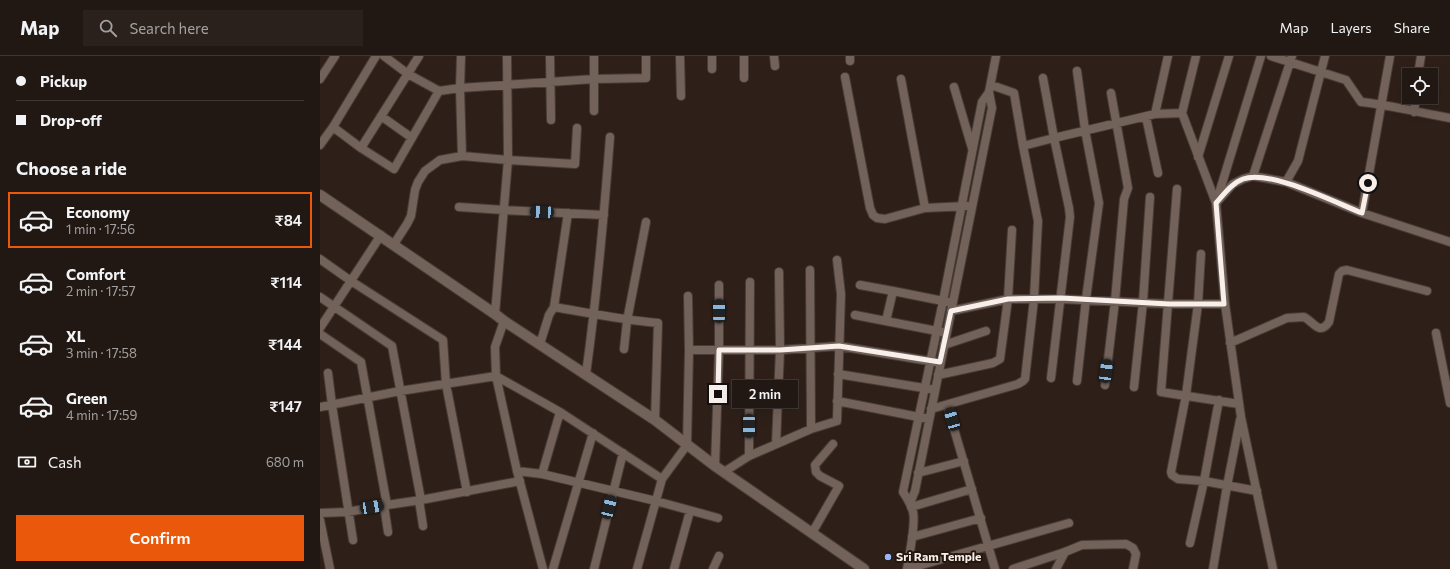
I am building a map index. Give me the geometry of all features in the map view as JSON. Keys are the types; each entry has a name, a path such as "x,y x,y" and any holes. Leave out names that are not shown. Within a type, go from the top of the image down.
{"street":[{"path":"320,79 335,56"},
{"path":"320,145 333,127 376,56"},
{"path":"384,56 408,74 439,91 460,88 594,78 646,78 646,56"},
{"path":"361,148 419,56"},
{"path":"462,56 460,88 462,156"},
{"path":"495,314 508,160 507,56"},
{"path":"550,56 551,120"},
{"path":"594,56 594,111"},
{"path":"680,56 681,96"},
{"path":"712,56 712,69"},
{"path":"744,56 744,78"},
{"path":"774,56 775,66"},
{"path":"910,505 915,491 992,108 990,88 996,56"},
{"path":"1155,114 1168,56"},
{"path":"1196,56 1182,112 1216,203 1224,304 1239,404 1273,569"},
{"path":"1198,156 1229,56"},
{"path":"1216,203 1260,56"},
{"path":"1271,56 1291,59 1320,72 1346,80 1361,102 1382,104 1414,112 1450,118"},
{"path":"1286,182 1298,161 1325,56"},
{"path":"1362,213 1390,56"},
{"path":"1419,68 1421,56"},
{"path":"1253,176 1291,59"},
{"path":"1077,71 1085,130 1099,203 1077,381"},
{"path":"846,77 870,208 873,215 877,218 885,218 925,208 972,206"},
{"path":"1043,78 1070,212 1051,378"},
{"path":"901,79 925,208"},
{"path":"954,86 972,151 979,170"},
{"path":"931,409 1023,381 1025,378 1034,299 1038,221 1014,92 990,88"},
{"path":"990,88 982,102 937,331 902,492 914,513 907,569 1069,523"},
{"path":"333,127 361,148 394,169 439,91"},
{"path":"1105,385 1115,300 1124,199 1128,188 1111,92"},
{"path":"1414,112 1415,104"},
{"path":"1023,146 1155,114 1182,112"},
{"path":"382,116 412,138"},
{"path":"1146,116 1158,172"},
{"path":"394,244 411,216 415,190 425,171 440,160 462,156 575,164 576,128"},
{"path":"586,374 604,215 610,136"},
{"path":"1216,203 1233,184 1253,176 1286,182 1362,213 1450,242"},
{"path":"1177,189 1161,392 1239,404"},
{"path":"320,195 381,235 504,321 655,420 715,466 864,569"},
{"path":"1134,387 1143,302 1150,197"},
{"path":"460,207 604,215"},
{"path":"540,344 549,315 554,307 568,213"},
{"path":"624,349 627,320 646,222"},
{"path":"938,375 993,363 1000,359 1008,299 1012,230"},
{"path":"320,328 381,235"},
{"path":"1200,254 1198,304 1186,395 1171,472 1175,478 1204,481 1257,491"},
{"path":"320,259 443,340 446,384 467,492"},
{"path":"724,472 749,456 811,429 837,421 841,294 837,260"},
{"path":"810,270 809,348 811,429"},
{"path":"1230,343 1288,318 1298,316 1304,317 1316,327 1321,328 1326,326 1329,322 1339,274 1342,271 1346,270 1427,291"},
{"path":"776,444 780,350 779,272"},
{"path":"749,456 750,282"},
{"path":"715,466 719,350 718,284"},
{"path":"860,285 943,301 952,307 1008,299 1061,298 1169,304 1224,304"},
{"path":"886,321 893,291"},
{"path":"637,569 662,479 687,445 689,350 688,296"},
{"path":"320,297 392,346 420,500 423,526"},
{"path":"554,307 627,320 658,323 655,420"},
{"path":"854,315 946,332"},
{"path":"504,321 495,346 496,376 517,471 543,569"},
{"path":"944,345 986,331"},
{"path":"1436,333 1450,403"},
{"path":"320,334 361,362 368,397 388,532"},
{"path":"689,350 780,350 839,346 940,362"},
{"path":"328,373 352,540"},
{"path":"838,374 935,390"},
{"path":"320,407 400,391 496,376 560,412 662,479"},
{"path":"1190,543 1204,481 1219,400"},
{"path":"837,401 929,419"},
{"path":"948,405 995,569"},
{"path":"542,474 560,412"},
{"path":"1213,569 1241,416"},
{"path":"553,569 593,433"},
{"path":"812,533 840,486 820,476 816,472 816,465 833,444"},
{"path":"594,569 623,453"},
{"path":"918,473 964,461"},
{"path":"517,471 542,474 578,484 656,501 718,518"},
{"path":"320,513 348,512 467,492 520,481"},
{"path":"910,505 972,489"},
{"path":"674,569 690,511"},
{"path":"912,537 981,518"},
{"path":"320,520 330,569"},
{"path":"1013,569 1082,545 1126,544 1133,548 1136,554 1133,569"},
{"path":"1056,569 1065,552"},
{"path":"713,569 719,556"}],"place":[{"name":"Sri Ram Temple","path":"888,557"}],"route":[{"path":"718,394 719,350 780,350 839,346 940,362 951,311 1008,299 1061,298 1169,304 1224,304 1216,203 1233,184 1253,176 1286,182 1362,213 1368,183"}]}
